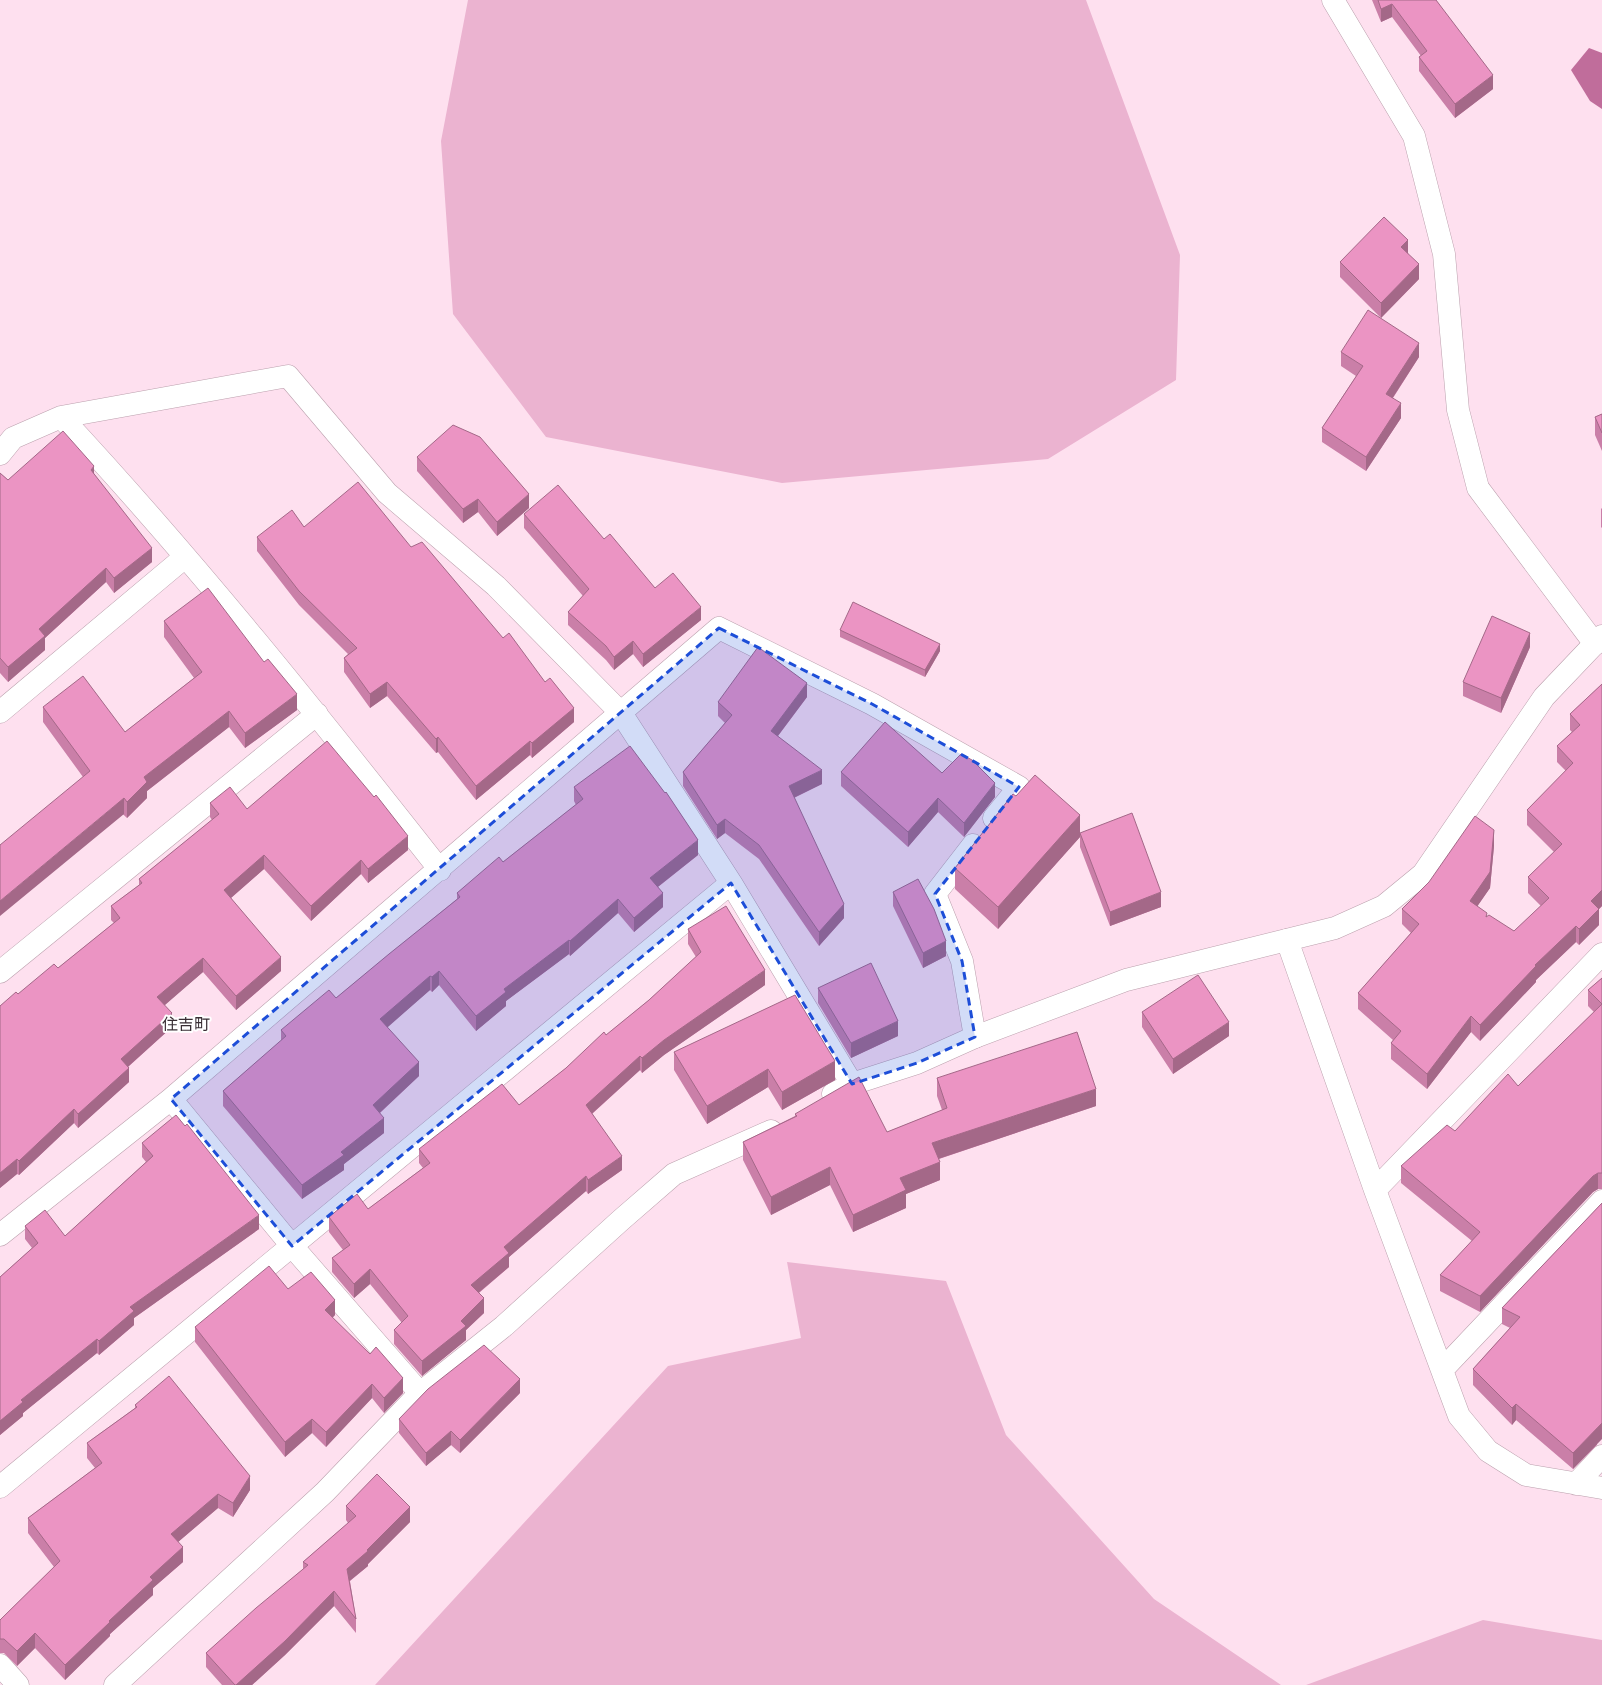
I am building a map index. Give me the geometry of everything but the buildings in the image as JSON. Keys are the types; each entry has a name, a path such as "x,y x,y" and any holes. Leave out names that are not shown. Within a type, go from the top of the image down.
{"street":[{"path":"819,1103 852,1084 917,1063 975,1037 1126,980 1336,928 1384,906 1423,874 1544,697 1598,640 1478,488 1458,410 1444,254 1414,136 1333,0"},
{"path":"4,443 61,417 288,376 387,493 496,586 621,713 731,883 852,1084"},
{"path":"61,417 185,557 316,714 440,870"},
{"path":"0,712 185,557"},
{"path":"0,1235 171,1099 440,870 719,628 872,704 1019,787 935,894 962,961 975,1037"},
{"path":"0,972 316,714"},
{"path":"0,1487 731,883"},
{"path":"1287,940 1375,1190 1459,1416 1488,1451 1526,1476 1602,1488"},
{"path":"1375,1190 1602,954"},
{"path":"171,1099 292,1246 420,1393"},
{"path":"115,1685 325,1492 420,1393 504,1326 674,1174 773,1130 786,1122"},
{"path":"1442,1370 1602,1201"},
{"path":"1576,1484 1602,1456"},
{"path":"0,1666 18,1685"}],"highlighted area":[{"path":"719,628 872,704 1019,787 935,894 962,961 975,1037 917,1063 852,1084 731,883 292,1246 171,1099"}],"shaded area":[{"path":"468,0 1086,0 1180,255 1176,380 1048,459 782,483 546,437 453,314 441,141"},
{"path":"1589,48 1602,53 1602,109 1590,101 1571,70"},
{"path":"787,1262 946,1281 1006,1435 1154,1599 1281,1685 375,1685 668,1366 801,1338"},
{"path":"1483,1620 1602,1640 1602,1685 1306,1685"}],"district":[{"name":"住吉町","path":"186,1025"}]}
